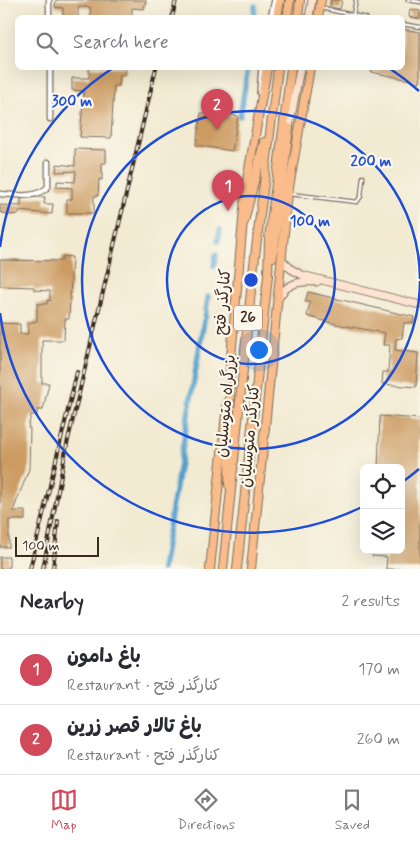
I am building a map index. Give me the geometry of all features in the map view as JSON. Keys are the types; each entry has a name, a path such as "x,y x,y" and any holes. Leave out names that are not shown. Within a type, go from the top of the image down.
{"main road":[{"path":"278,15 280,0"},
{"path":"288,15 290,0"},
{"path":"298,15 300,0"},
{"path":"310,15 312,0"},
{"name":"کنارگذر فتح","path":"210,569 230,375 246,186 267,70"},
{"name":"بزرگراه متوسلیان","path":"223,569 271,116 278,70"},
{"name":"بزرگراه متوسلیان","path":"237,569 268,276 269,238 290,70"},
{"path":"268,276 273,258 300,70"},
{"name":"کنارگذر متوسلیان","path":"251,569 288,194 310,70"},
{"path":"244,222 271,116"},
{"path":"282,260 291,270 327,283 420,305"},
{"path":"276,301 282,290 295,283 327,283"},
{"path":"230,375 231,435 228,476 230,499"}],"street":[{"path":"49,0 49,15"},
{"path":"272,15 275,0"},
{"path":"50,70 50,119"},
{"path":"259,107 262,70"},
{"path":"0,194 32,196 41,193 48,186 48,162"}],"lane":[{"path":"321,4 353,15 356,0"},
{"path":"408,0 420,2"},
{"path":"405,24 420,27"},
{"path":"288,194 357,202 361,196 363,177"}],"building":[{"path":"56,0 146,0 144,9 132,8 132,15 91,15 90,7 78,7 78,15 63,15 63,8 55,7"},
{"path":"331,0 342,0 340,9 330,7"},
{"path":"410,9 420,11 420,19 409,17"},
{"path":"405,30 420,32 420,82 371,72 372,70 405,70"},
{"path":"89,70 125,70 125,75 120,75 119,86 114,86 111,138 80,137 84,91 72,90 72,78 89,78"},
{"path":"201,113 238,116 232,151 196,145"},
{"path":"75,149 106,150 106,163 102,163 102,180 99,179 98,196 94,196 94,213 67,213 67,199 72,199 72,188 57,187 57,181 75,182 76,171 56,172 57,164 75,166"},
{"path":"45,197 44,204 53,204 52,214 19,211 19,214 9,215 0,212 0,205 21,206 21,199"},
{"path":"62,256 72,257 69,319 65,319 64,340 42,340 42,383 49,383 43,410 37,410 37,415 31,415 28,428 30,428 29,469 13,511 25,511 25,520 9,520 9,547 0,547 0,323 20,324 20,334 28,334 28,323 37,321 37,304 47,304 47,300 50,301 50,291 34,290 34,287 0,286 0,260 62,261"},
{"path":"308,292 414,317 414,323 404,323 402,338 396,339 395,350 418,353 416,387 382,384 383,372 388,372 390,345 383,345 385,333 335,324 307,316 310,302 305,302"},
{"path":"380,416 420,419 420,569 386,569 387,557 372,556 372,554 405,554 405,464 378,464"},
{"path":"0,557 9,557 9,569 0,569"}],"waterway":[{"path":"254,15 255,6"},
{"path":"240,116 248,70"},
{"path":"218,241 220,230"},
{"path":"214,266 216,255"},
{"path":"205,318 208,297"},
{"path":"162,569 204,321"}],"railway":[{"path":"173,15 176,0"},
{"path":"43,569 67,444 156,70"},
{"path":"30,569 77,372"},
{"path":"53,569 58,521"}],"place":[{"name":"باغ تالار قصر زرین","path":"217,130"},
{"name":"باغ دامون","path":"228,211"}]}
